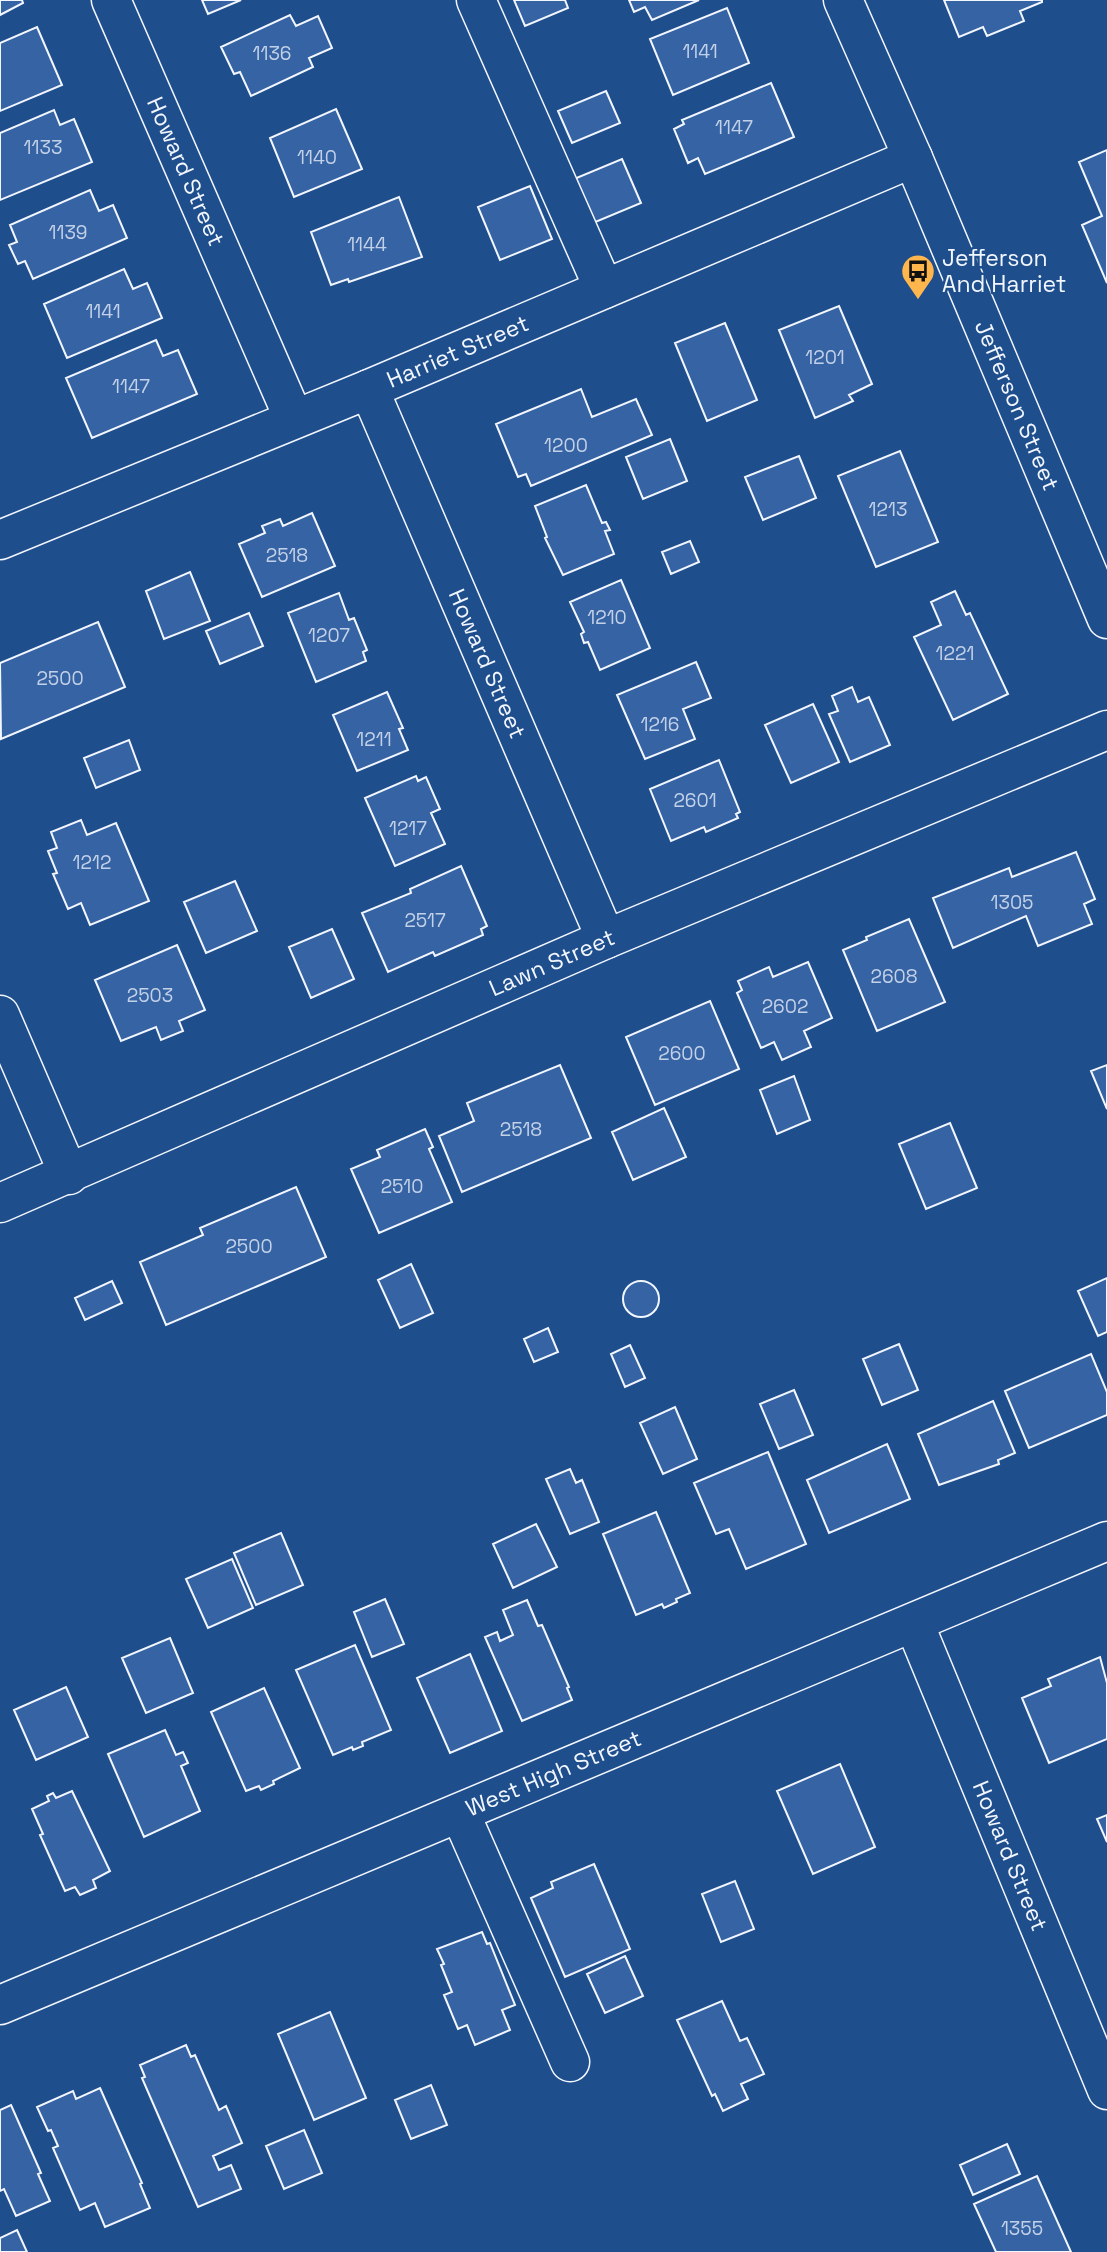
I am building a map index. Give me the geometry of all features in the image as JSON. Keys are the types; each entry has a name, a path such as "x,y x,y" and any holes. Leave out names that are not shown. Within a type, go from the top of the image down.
{"street":[{"name":"Howard Street","path":"111,0 294,419"},
{"path":"476,0 604,289"},
{"name":"Jefferson Street","path":"843,0 1107,619"},
{"name":"Harriet Street","path":"0,540 369,389 912,158"},
{"name":"Howard Street","path":"369,389 606,939"},
{"name":"Lawn Street","path":"0,1203 606,939 1107,730"},
{"path":"0,1015 69,1175"},
{"name":"West High Street","path":"0,2005 1107,1541"},
{"name":"Howard Street","path":"914,1623 1107,2091"},
{"path":"460,1813 570,2062"}],"building":[{"path":"0,0 22,0 23,3 0,15"},
{"path":"202,0 241,0 208,14"},
{"path":"514,0 565,0 568,8 525,26"},
{"path":"629,0 699,0 652,20 645,7 634,12"},
{"path":"944,0 1042,2 1020,11 1024,21 987,36 983,27 959,37"},
{"path":"727,8 749,63 673,95 650,39"},
{"path":"290,15 296,26 318,16 332,48 309,58 313,67 251,96 240,72 234,74 221,47"},
{"path":"37,27 62,85 0,111 0,43"},
{"path":"771,83 794,137 705,174 698,158 688,163 674,129 684,124 682,120"},
{"path":"606,91 620,123 572,143 558,111"},
{"path":"336,109 362,169 294,197 270,138"},
{"path":"54,110 60,125 74,119 92,162 0,200 0,133"},
{"path":"1107,150 1107,283 1082,225 1102,216 1079,162"},
{"path":"622,159 641,203 593,223 574,179"},
{"path":"530,186 552,239 500,260 478,207"},
{"path":"90,190 99,211 113,205 127,238 33,279 25,261 18,264 9,245 17,242 10,225"},
{"path":"399,197 422,257 349,282 348,279 331,285 311,232"},
{"path":"124,269 133,289 147,283 162,318 67,358 44,304"},
{"path":"839,306 872,384 849,395 853,401 815,418 779,330"},
{"path":"725,323 757,400 707,421 675,343"},
{"path":"156,340 163,356 178,350 197,394 92,438 66,378"},
{"path":"581,389 592,417 636,399 652,435 531,486 526,474 518,477 496,424"},
{"path":"670,439 687,481 643,499 626,457"},
{"path":"900,451 938,542 876,567 838,476"},
{"path":"799,456 816,498 763,520 745,477"},
{"path":"586,485 602,523 606,522 610,530 605,531 614,554 563,575 545,538 547,537 535,506"},
{"path":"312,513 335,566 262,597 239,544 265,533 262,526 280,519 283,526"},
{"path":"690,541 699,562 671,574 662,552"},
{"path":"190,572 210,621 164,639 146,591"},
{"path":"621,580 650,648 600,670 588,642 584,643 581,634 584,632 570,602"},
{"path":"955,591 966,615 970,613 1008,694 953,720 914,637 941,625 931,602"},
{"path":"339,593 349,620 354,618 367,650 363,652 366,661 316,682 288,613"},
{"path":"249,613 263,646 220,664 206,631"},
{"path":"98,622 125,687 1,739 0,663"},
{"path":"696,662 711,698 683,709 695,739 645,759 617,695"},
{"path":"852,687 858,702 869,697 890,745 850,762 829,714 838,711 832,696"},
{"path":"387,692 403,728 399,729 408,750 357,771 333,715"},
{"path":"813,704 839,762 791,783 765,725"},
{"path":"129,740 140,770 96,788 84,758"},
{"path":"719,760 740,812 736,814 738,818 706,832 704,827 671,841 650,789"},
{"path":"416,776 418,781 426,777 440,809 431,813 445,844 395,866 365,798"},
{"path":"81,820 87,835 116,823 149,901 90,925 81,903 68,909 53,874 57,873 48,851 57,848 51,832"},
{"path":"1076,852 1095,899 1084,904 1092,924 1038,946 1026,916 953,948 933,898 1009,868 1012,877"},
{"path":"461,866 487,926 481,929 483,935 435,956 433,952 388,972 362,913 411,893 410,889"},
{"path":"235,881 257,931 206,953 184,902"},
{"path":"909,919 945,1002 877,1031 843,950"},
{"path":"332,929 354,979 311,998 289,947"},
{"path":"177,945 205,1010 179,1021 183,1031 161,1040 156,1027 121,1041 95,980"},
{"path":"808,962 832,1018 804,1031 811,1047 782,1060 774,1042 761,1048 737,993 742,990 738,981 769,967 773,977"},
{"path":"710,1001 739,1069 655,1105 626,1037"},
{"path":"560,1065 591,1138 462,1192 439,1136 474,1121 467,1103"},
{"path":"1107,1065 1107,1109 1091,1071"},
{"path":"794,1076 810,1120 777,1134 760,1090"},
{"path":"664,1108 686,1157 633,1180 612,1132"},
{"path":"950,1123 977,1188 926,1209 899,1144"},
{"path":"425,1129 433,1147 429,1149 452,1202 379,1233 351,1169 380,1157 377,1150"},
{"path":"296,1187 326,1257 166,1325 140,1262 203,1235 200,1228"},
{"path":"411,1264 433,1313 400,1328 378,1280"},
{"path":"1107,1278 1107,1332 1098,1336 1078,1291"},
{"path":"112,1281 122,1303 85,1320 75,1298"},
{"path":"641,1281 654,1286 659,1299 654,1312 641,1317 628,1312 623,1299 628,1286"},
{"path":"548,1328 558,1352 534,1362 524,1339"},
{"path":"899,1344 918,1390 882,1405 863,1359"},
{"path":"630,1345 645,1378 625,1387 611,1354"},
{"path":"1091,1354 1107,1392 1107,1415 1029,1448 1005,1391"},
{"path":"794,1390 813,1435 779,1449 760,1404"},
{"path":"993,1401 1015,1453 998,1460 999,1464 939,1485 918,1434"},
{"path":"675,1407 697,1459 663,1474 640,1423"},
{"path":"887,1444 910,1499 829,1533 807,1480"},
{"path":"768,1452 806,1544 746,1569 729,1529 716,1534 694,1483"},
{"path":"570,1469 576,1483 582,1480 599,1522 570,1534 546,1479"},
{"path":"656,1512 690,1593 664,1608 662,1604 636,1615 603,1534"},
{"path":"536,1524 557,1567 513,1588 493,1544"},
{"path":"281,1533 303,1585 256,1605 234,1553"},
{"path":"232,1559 253,1608 208,1628 186,1579"},
{"path":"385,1599 404,1644 372,1657 354,1612"},
{"path":"527,1600 538,1626 542,1625 572,1700 522,1721 485,1637 497,1632 500,1641 513,1635 503,1610"},
{"path":"170,1638 193,1693 146,1713 122,1658"},
{"path":"355,1645 391,1730 362,1742 363,1746 353,1750 352,1747 333,1755 296,1670"},
{"path":"470,1654 502,1731 450,1753 417,1678"},
{"path":"1100,1657 1107,1683 1107,1739 1049,1763 1022,1698 1051,1686 1048,1679"},
{"path":"66,1687 88,1737 36,1760 14,1710"},
{"path":"264,1688 300,1768 261,1790 259,1786 246,1791 211,1712"},
{"path":"165,1730 176,1755 183,1752 188,1763 181,1766 200,1811 144,1837 108,1754"},
{"path":"840,1764 875,1847 813,1874 777,1791"},
{"path":"72,1791 110,1871 93,1880 96,1888 80,1895 75,1887 65,1891 40,1835 43,1834 32,1809 49,1801 47,1796 53,1793 56,1798"},
{"path":"1107,1815 1107,1842 1097,1819"},
{"path":"594,1864 630,1949 565,1977 531,1898 553,1888 551,1882"},
{"path":"735,1881 754,1929 721,1942 702,1894"},
{"path":"482,1932 487,1944 490,1943 515,2005 502,2010 510,2030 475,2045 467,2025 458,2029 444,1995 452,1992 437,1949"},
{"path":"625,1956 643,1996 605,2013 587,1974"},
{"path":"722,2001 740,2041 747,2038 764,2074 741,2084 748,2099 723,2111 715,2094 712,2096 677,2020"},
{"path":"330,2012 366,2098 314,2120 278,2034"},
{"path":"186,2045 191,2057 195,2055 219,2110 226,2106 242,2143 213,2156 219,2170 231,2165 241,2189 198,2207 142,2078 145,2077 140,2065"},
{"path":"431,2085 447,2125 411,2139 395,2100"},
{"path":"100,2088 142,2183 140,2184 150,2208 105,2227 95,2203 80,2210 53,2148 58,2146 37,2107 73,2091 76,2099"},
{"path":"11,2105 41,2173 38,2174 50,2201 16,2216 4,2189 0,2191 0,2110"},
{"path":"304,2130 322,2173 284,2189 266,2146"},
{"path":"1007,2144 1020,2174 973,2195 960,2165"},
{"path":"1037,2176 1071,2252 996,2252 974,2204"},
{"path":"17,2230 27,2252 0,2252 0,2238"}],"place":[{"name":"Jefferson And Harriet","path":"918,301"}]}
